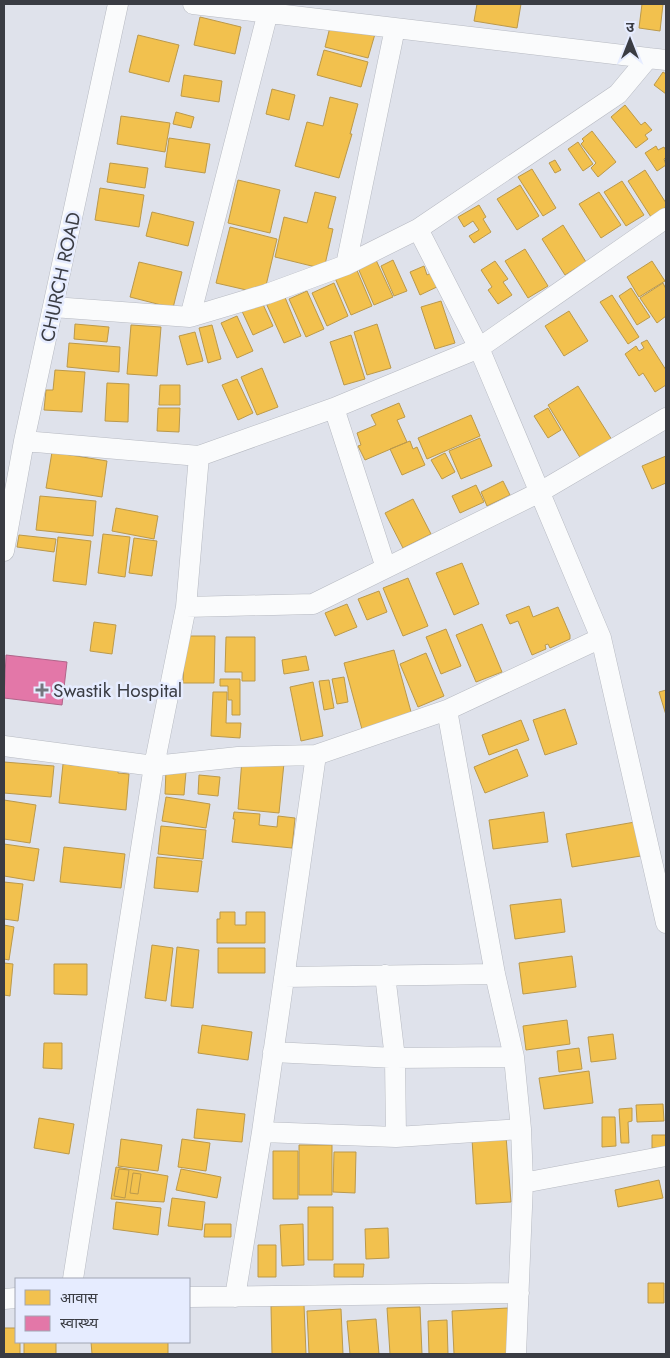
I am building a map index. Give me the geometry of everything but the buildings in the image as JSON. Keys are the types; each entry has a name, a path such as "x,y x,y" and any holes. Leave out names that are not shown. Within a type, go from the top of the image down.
{"street":[{"name":"CHURCH ROAD","path":"4,550 24,441 118,4"},
{"path":"193,4 657,59"},
{"path":"190,317 268,12"},
{"path":"346,265 395,28"},
{"path":"53,307 190,317 267,294 346,265 418,229 618,94 657,59"},
{"path":"24,441 199,456 334,408 479,348 666,218"},
{"path":"418,229 479,348 601,638 666,919"},
{"path":"334,408 386,568"},
{"path":"186,607 313,604 540,492 666,418"},
{"path":"73,1278 154,766 186,607 199,456"},
{"path":"4,746 154,766 238,757 316,755 447,710 601,638"},
{"path":"447,710 495,974 514,1057 524,1184 516,1354"},
{"path":"235,1297 262,1132 316,755"},
{"path":"284,977 495,974"},
{"path":"385,975 395,1058 396,1137"},
{"path":"273,1052 395,1058 514,1057"},
{"path":"262,1132 396,1137 521,1129"},
{"path":"524,1184 666,1156"},
{"path":"190,1297 519,1293"}],"place":[{"name":"Swastik Hospital","path":"42,690"}]}
